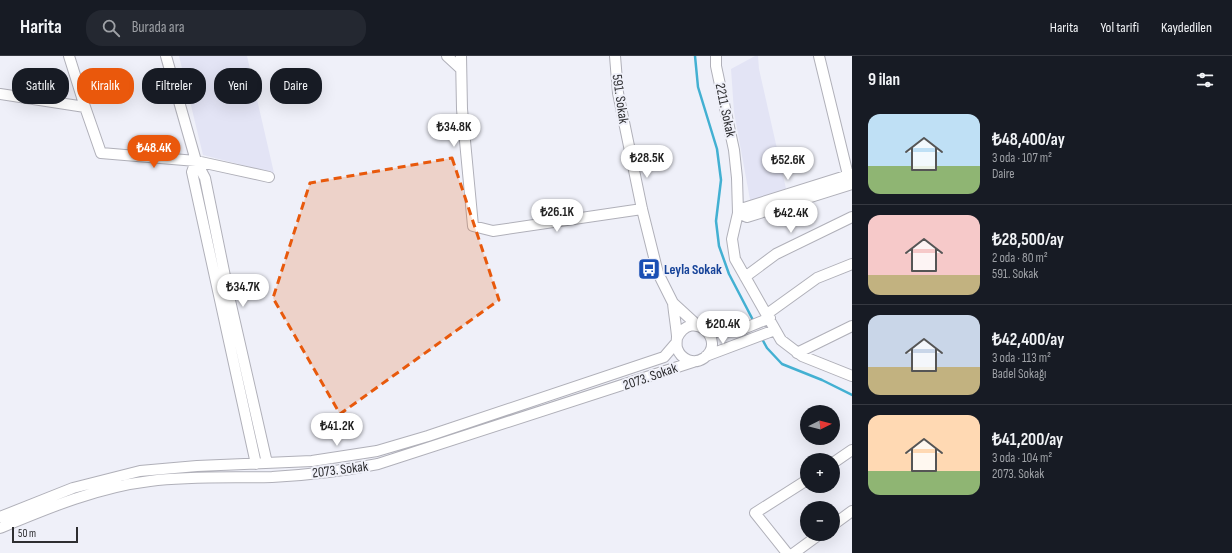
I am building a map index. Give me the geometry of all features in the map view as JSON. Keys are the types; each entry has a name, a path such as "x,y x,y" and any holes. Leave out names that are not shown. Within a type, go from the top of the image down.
{"street":[{"path":"69,56 101,153 196,161 269,177"},
{"path":"166,56 196,161 205,178 229,296 267,463"},
{"path":"447,56 460,68"},
{"path":"461,56 460,68 462,109 473,226 493,231 642,209"},
{"name":"591. Sokak","path":"615,56 618,94 642,209 658,273 673,303"},
{"name":"2211. Sokak","path":"716,56 716,66 734,150 738,213 732,239 735,259 773,331"},
{"path":"738,213 744,208 850,178 819,56"},
{"path":"0,94 85,107"},
{"path":"196,161 192,172 256,464"},
{"path":"745,277 776,254 852,217"},
{"path":"673,303 697,326 708,332 738,331 751,327 767,318 817,278 852,264"},
{"path":"673,303 677,349 684,358 696,361 773,331 781,340 797,353 852,376"},
{"path":"677,341 683,329 692,325 697,326"},
{"path":"797,353 852,326"},
{"path":"706,356 710,352 712,342 708,332"},
{"name":"2073. Sokak","path":"0,517 74,488 140,471 344,457 399,445 664,357 677,341"},
{"name":"2073. Sokak","path":"0,528 66,502 103,490 149,481 167,479 273,477 341,471 378,464 457,440 696,361"},
{"path":"840,458 852,450"},
{"path":"787,553 755,514 800,485"},
{"path":"840,520 852,511"},
{"path":"794,553 810,541"}],"highlighted area":[{"path":"452,158 499,300 340,414 273,298 310,183"}],"shaded area":[{"path":"179,56 247,56 250,68 214,68 214,104 258,104 274,173 203,155 191,104 206,104 206,68 182,68"},
{"path":"755,56 758,56 759,69 787,193 751,205 734,112 731,69"}],"waterway":[{"path":"695,56 698,87 717,149 721,180 716,221 719,246 729,274 754,322"},
{"path":"761,337 767,348 782,364 822,380 852,395"}],"place":[{"name":"Leyla Sokak","path":"649,269"}]}
